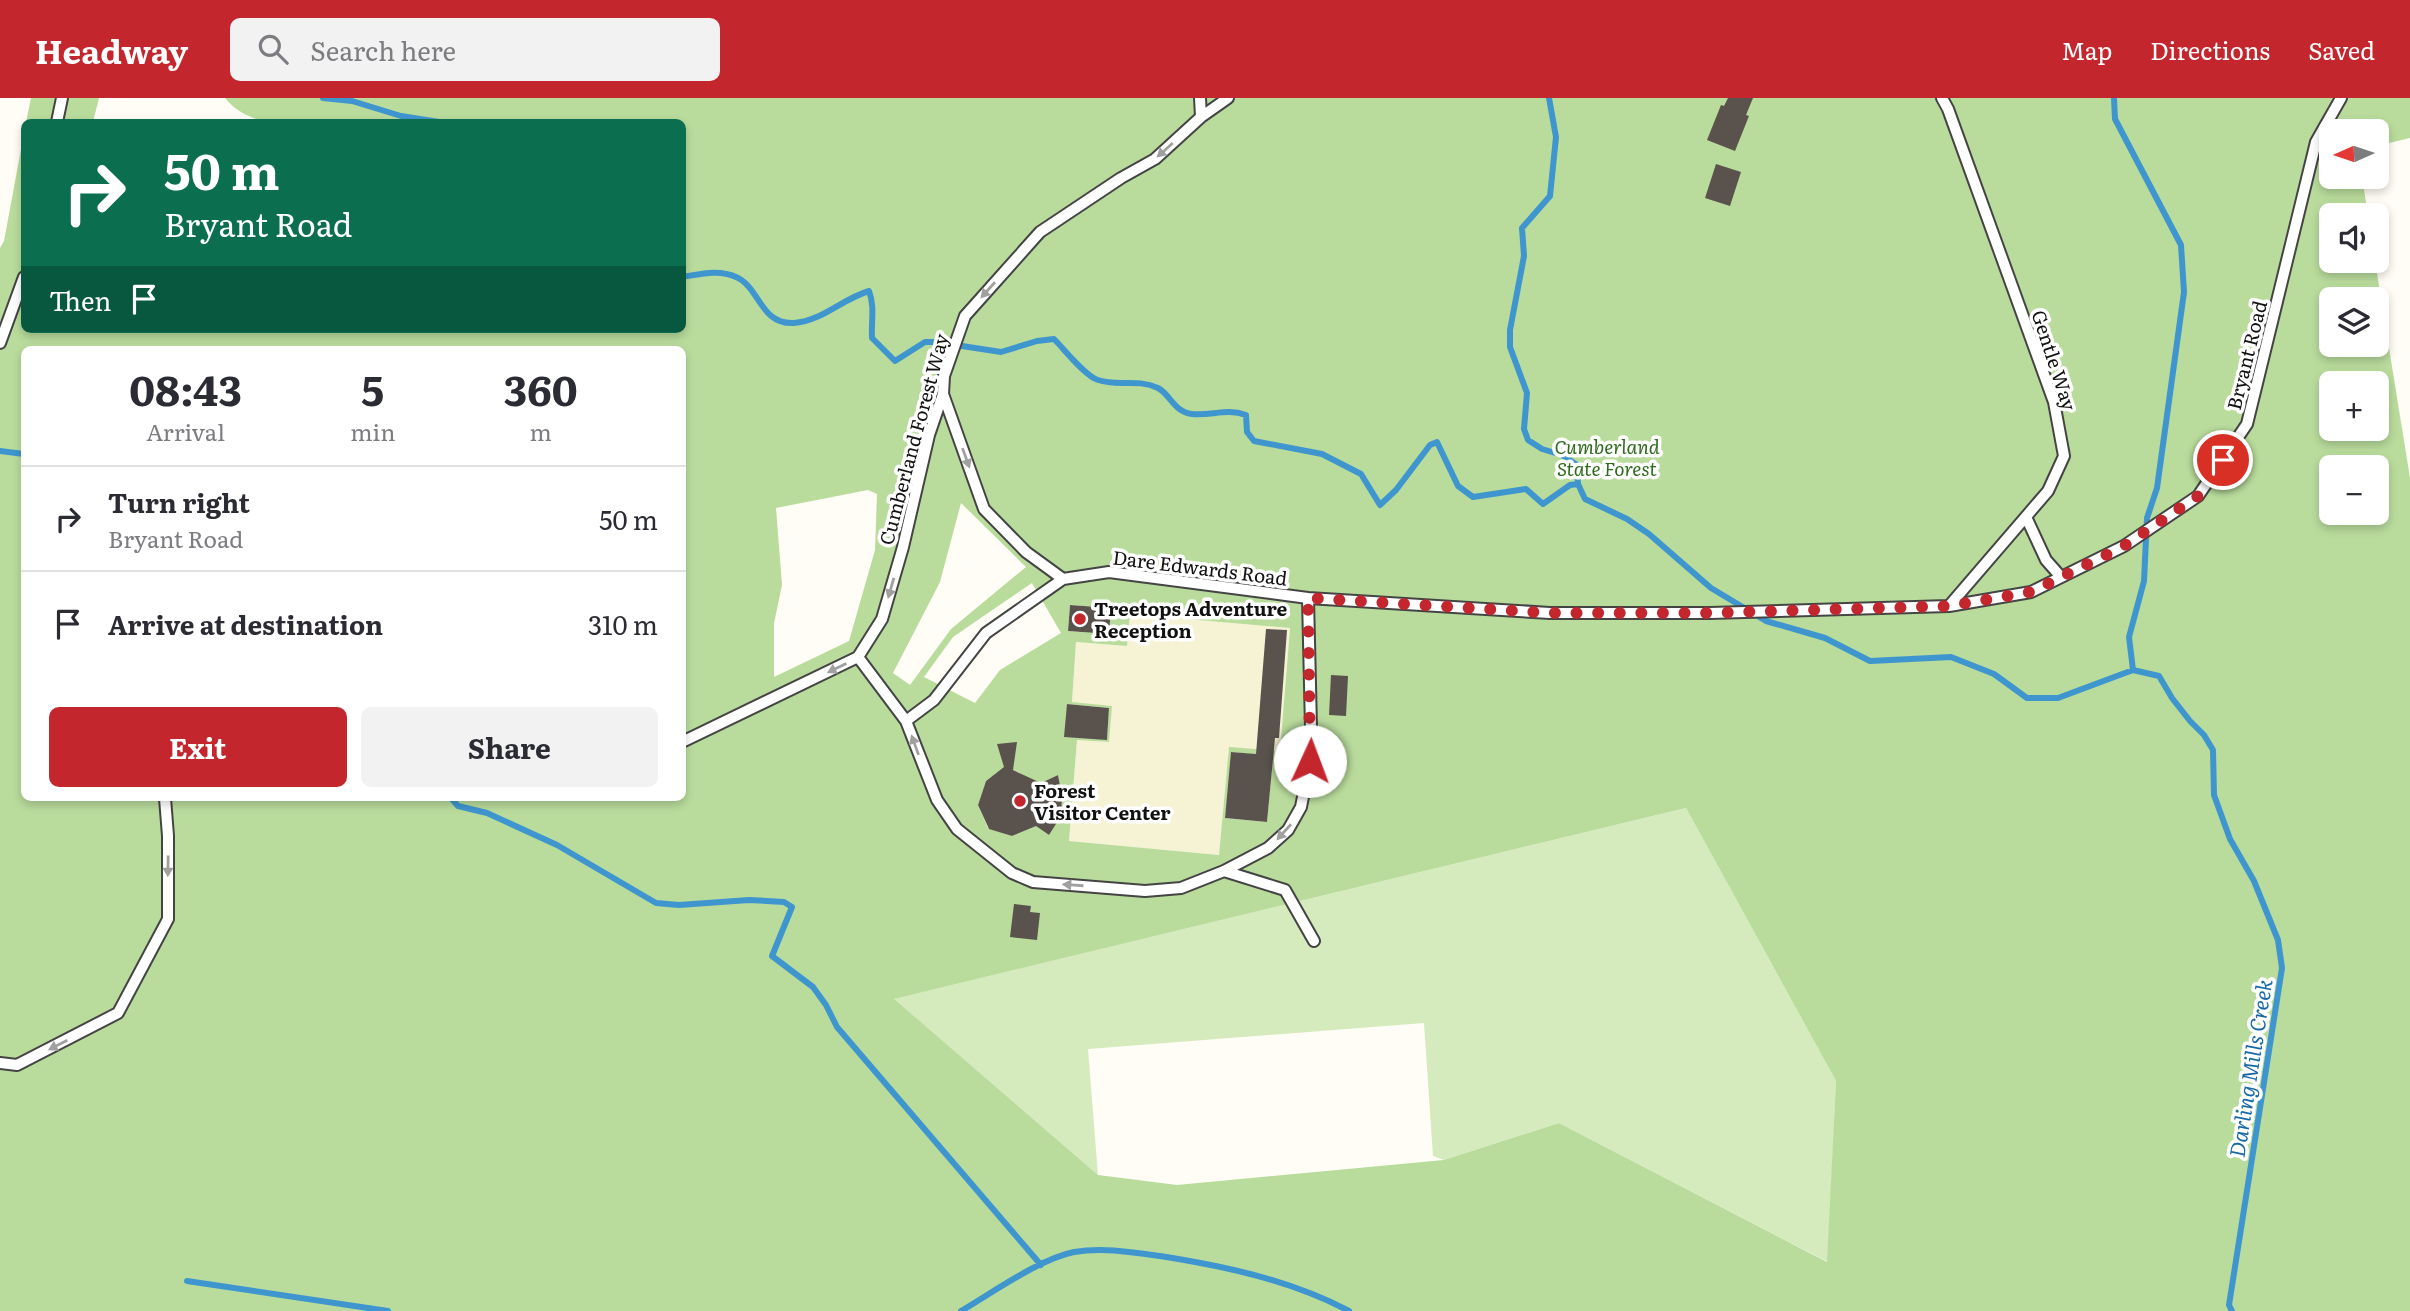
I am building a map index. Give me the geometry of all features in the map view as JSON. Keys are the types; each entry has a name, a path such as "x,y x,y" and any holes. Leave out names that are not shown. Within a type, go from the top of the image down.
{"lane":[{"path":"58,119 62,98"},
{"path":"1200,98 1202,117"},
{"name":"Cumberland Forest Way","path":"858,657 882,619 903,547 929,435 943,394 944,376 965,316 1040,232 1121,178 1155,159 1228,98"},
{"name":"Gentle Way","path":"1942,98 2054,402 2064,456 2048,491 1949,606"},
{"name":"Bryant Road","path":"1308,598 1550,613 1710,613 1949,606 2031,592 2124,546 2198,496 2248,424 2316,142 2341,98"},
{"path":"0,343 21,285"},
{"path":"906,722 934,699 986,633 1063,579 1026,552 984,509 943,394"},
{"path":"2026,517 2046,560 2061,577"},
{"name":"Dare Edwards Road","path":"1063,579 1109,572 1308,598"},
{"path":"686,740 858,657 906,722 937,800 957,829 1012,873 1033,882 1145,891 1181,888 1224,871 1268,848 1288,830 1301,807 1310,761 1311,739 1308,598"},
{"path":"0,1063 17,1065 118,1013 168,919 169,836 165,801"},
{"path":"1224,871 1285,890 1314,941"}],"shaded area":[{"path":"1129,614 1290,628 1280,751 1229,748 1219,855 1069,841 1077,740 1109,742 1111,706 1072,703 1076,642 1127,646"}],"green space":[{"path":"31,98 99,98 94,119 27,119"},
{"name":"Cumberland State Forest","path":"225,98 2410,98 2410,138 2389,143 2389,119 2319,119 2319,189 2364,189 2366,203 2319,203 2319,273 2377,273 2379,287 2319,287 2319,357 2389,357 2389,348 2410,478 2410,1311 0,1311 0,248 4,241 21,149 21,333 686,333 686,119 256,119 244,114","holes":["868,490 877,494 875,550 849,641 774,677 774,623 782,585 776,508","961,503 1026,567 951,629 910,685 893,673 940,582","1032,583 1061,633 1000,670 975,703 924,677 953,637","1070,605 1111,608 1109,634 1068,631","1130,614 1290,628 1280,751 1229,747 1219,855 1069,841 1077,740 1109,742 1112,706 1072,702 1076,642 1127,646","1067,704 1109,708 1107,740","1232,752 1273,756 1267,822 1225,818","1001,770 1014,770 1039,784 1058,775 1061,806 1049,835 1035,825 1012,836 988,828 978,805 986,781","1686,808 1836,1081 1827,1262 1559,1123 1444,1160 1177,1185 1098,1175 894,999"]},
{"path":"1686,808 1836,1081 1828,1262 1559,1123 1444,1160 1433,1156 1424,1023 1088,1049 1098,1175 893,999"}],"building":[{"path":"1728,98 1753,98 1735,151 1707,140 1721,105 1724,106"},
{"path":"1716,164 1741,172 1730,206 1705,198"},
{"path":"1070,605 1111,608 1109,634 1068,631"},
{"path":"1266,629 1287,630 1279,738 1275,738 1267,822 1225,818 1231,752 1256,754"},
{"path":"1331,675 1348,676 1346,716 1329,715"},
{"path":"1067,704 1109,708 1107,740 1064,737"},
{"name":"Forest Visitor Center","path":"1017,742 1013,770 1041,783 1058,775 1062,796 1061,816 1049,835 1036,826 1012,836 989,829 978,805 986,781 1004,767 997,744"},
{"path":"1014,904 1031,906 1030,912 1040,913 1037,940 1010,937"}],"waterway":[{"path":"323,98 352,101 420,119"},
{"path":"1549,98 1556,137 1550,196 1522,228 1524,256 1510,330 1510,347 1527,393 1524,429 1528,440 1577,465 1578,484"},
{"path":"2114,98 2115,119 2181,245 2184,292 2157,488 2147,518 2144,581 2129,637 2133,670"},
{"path":"686,276 716,273 736,277 744,282 774,318 794,323 814,318 869,291 872,338 895,361 925,342 1001,352 1037,341 1054,339 1081,368 1098,380 1150,385 1166,394 1186,413 1232,412 1246,415 1247,432 1254,441 1322,454 1361,474 1380,505 1396,490 1430,445 1437,442 1458,486 1473,497 1526,489 1543,504 1570,485 1578,484 1585,499 1627,519 1649,534 1711,588 1766,621 1825,638 1870,661 1951,657 1994,674 2027,698 2058,698 2133,670"},
{"path":"0,451 21,454"},
{"name":"Darling Mills Creek","path":"2133,670 2159,676 2172,698 2204,735 2213,750 2214,795 2230,839 2254,881 2278,940 2282,968 2229,1305 2232,1311"},
{"path":"454,801 458,806 487,813 557,845 656,903 679,905 749,900 784,902 792,907 772,956 813,987 837,1027 1041,1265"},
{"path":"961,1311 1046,1262 1074,1252 1095,1250 1149,1254 1232,1270 1304,1291 1349,1311"},
{"path":"187,1281 388,1311"}],"place":[{"name":"Treetops Adventure Reception","path":"1080,619"},
{"name":"Forest Visitor Center","path":"1020,801"}],"route":[{"path":"1310,761 1308,598 1550,613 1710,613 1949,606 2031,592 2124,546 2198,496 2223,460"}]}
